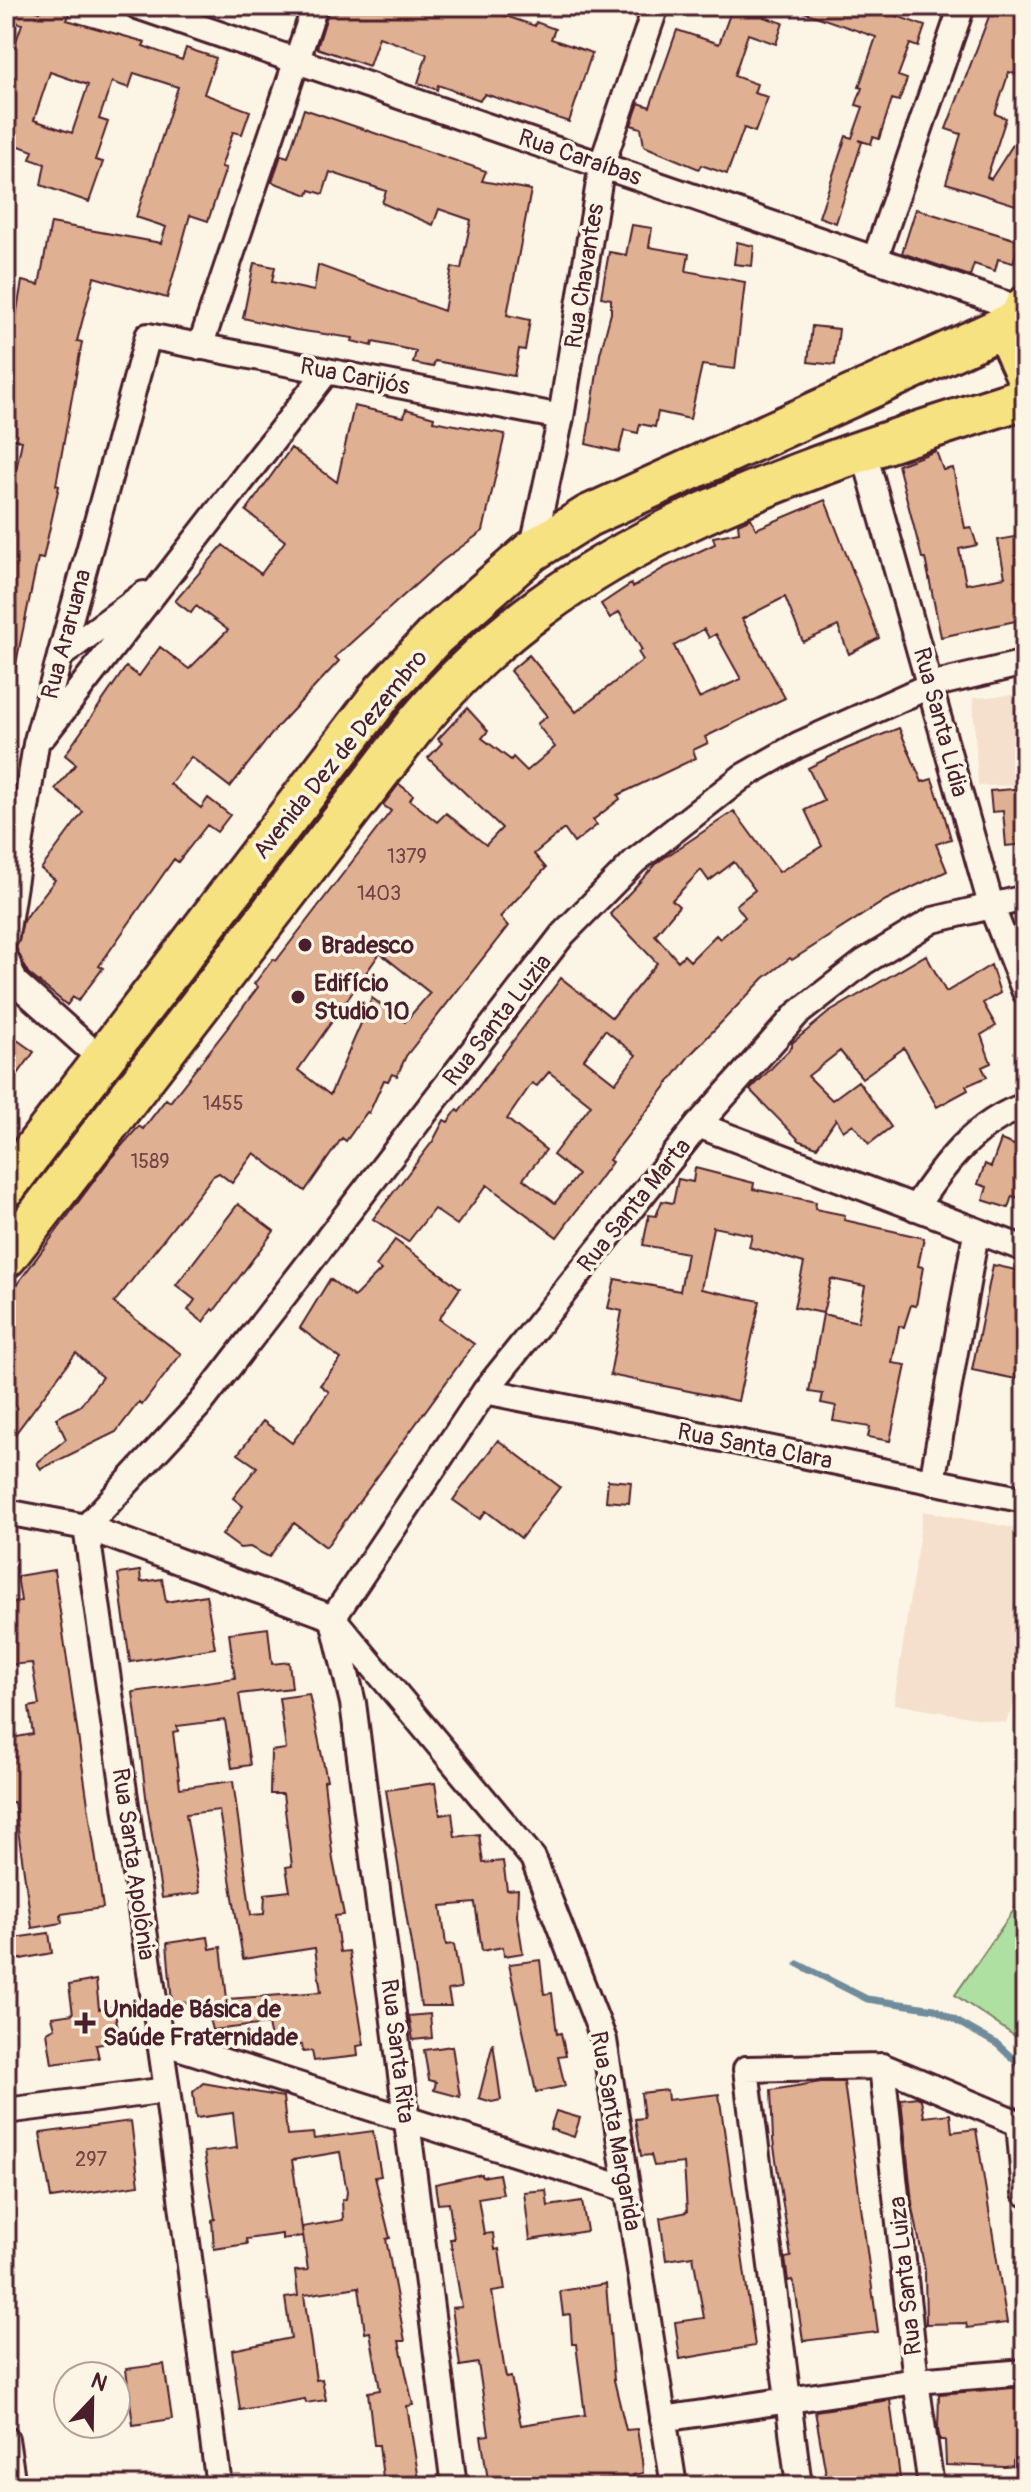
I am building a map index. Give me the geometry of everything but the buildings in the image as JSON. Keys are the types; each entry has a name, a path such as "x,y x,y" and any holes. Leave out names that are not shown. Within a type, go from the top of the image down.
{"highway":[{"path":"1022,313 1014,348 1025,372"},
{"name":"Avenida Dez de Dezembro","path":"6,1186 384,691 435,636 532,551 630,494 1022,313"},
{"name":"Avenida Dez de Dezembro","path":"6,1257 418,722 454,682 551,598 654,536 740,495 863,449 1025,398"}],"street":[{"name":"Rua Caraíbas","path":"137,6 602,164 1022,313"},
{"path":"200,347 315,6"},
{"name":"Rua Chavantes","path":"532,551 561,417 602,164 656,6"},
{"path":"875,259 962,6"},
{"name":"Rua Carijós","path":"148,336 561,417"},
{"name":"Rua Araruana","path":"6,936 36,744 148,336"},
{"path":"36,744 327,371"},
{"name":"Rua Santa Lídia","path":"863,449 991,905 1025,992"},
{"path":"60,656 172,573"},
{"name":"Rua Santa Luzia","path":"86,1527 201,1403 563,934 635,861 742,777 798,745 931,685 1025,663"},
{"name":"Rua Santa Marta","path":"333,1618 485,1391 698,1125 797,1014 864,962 933,920 1025,898"},
{"path":"6,959 15,982 102,1060"},
{"path":"915,1208 960,1148 1006,1112 1025,1106"},
{"path":"698,1125 976,1233 1025,1249"},
{"path":"932,1482 976,1233"},
{"name":"Rua Santa Clara","path":"485,1391 1025,1500"},
{"path":"6,1512 86,1527 333,1618"},
{"name":"Rua Santa Apolônia","path":"86,1527 167,2090 219,2486"},
{"name":"Rua Santa Rita","path":"333,1618 353,1703 454,2486"},
{"name":"Rua Santa Margarida","path":"333,1618 533,1858 604,2040 674,2486"},
{"path":"159,2041 627,2189"},
{"path":"799,2486 746,2069 882,2066 1022,2125 1025,2193"},
{"name":"Rua Santa Luiza","path":"882,2066 916,2381 931,2486"},
{"path":"6,2111 167,2090"},
{"path":"663,2419 916,2381 1025,2372"},
{"path":"6,2439 13,2486"}],"shaded area":[{"path":"1025,694 1025,785 978,786 973,698"},
{"path":"923,1511 1025,1530 1025,1681 1005,1723 894,1704"}],"green space":[{"path":"1025,1894 1025,2043 955,1995"}],"waterway":[{"path":"798,1964 867,1999 935,2009 997,2044 1025,2070"}],"place":[{"name":"Bradesco","path":"305,945"},
{"name":"Edifício Studio 10","path":"298,997"},
{"name":"Unidade Básica de Saúde Fraternidade","path":"85,2023"}]}
